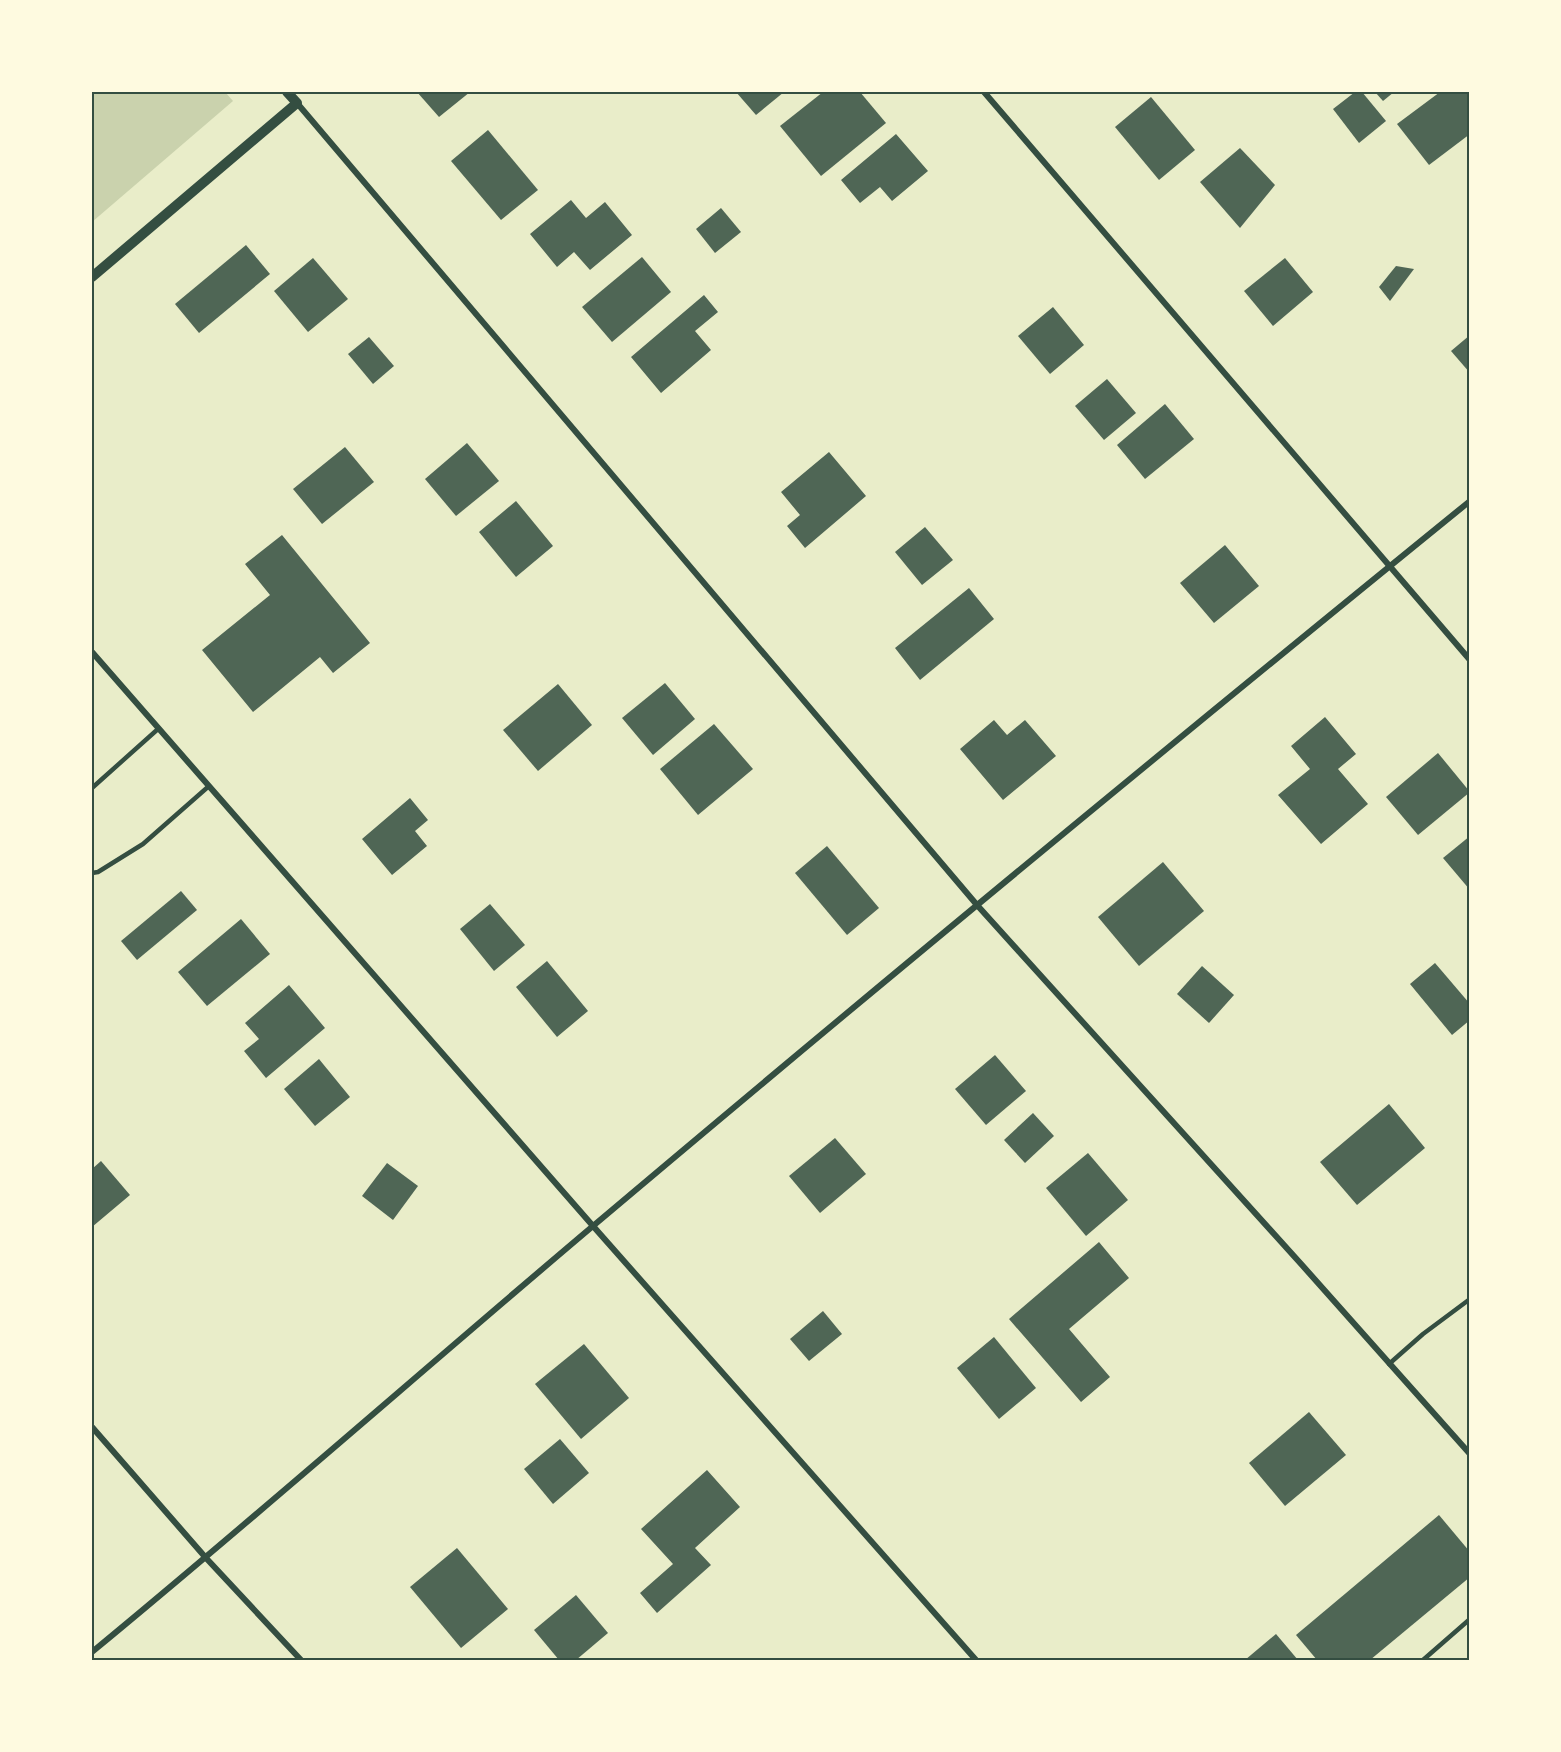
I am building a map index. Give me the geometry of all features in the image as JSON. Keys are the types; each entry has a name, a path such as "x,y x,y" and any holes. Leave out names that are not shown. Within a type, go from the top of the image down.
{"street":[{"path":"287,92 977,905 1470,1454"},
{"path":"984,92 1470,660"},
{"path":"92,277 297,103"},
{"path":"92,1652 206,1558 593,1226 977,905 1470,501"},
{"path":"92,652 976,1660"},
{"path":"92,1426 206,1558 301,1660"}],"lane":[{"path":"92,788 158,729"},
{"path":"92,873 98,872 143,844 209,786"},
{"path":"1389,1364 1423,1334 1470,1299"},
{"path":"1423,1660 1470,1619"}],"green space":[{"path":"92,92 225,92 233,101 92,222"}],"building":[{"path":"417,92 470,92 439,117"},
{"path":"736,92 784,92 756,115"},
{"path":"823,92 860,92 886,123 821,176 780,126"},
{"path":"1355,92 1362,92 1386,121 1359,143 1333,109"},
{"path":"1375,92 1394,92 1383,101"},
{"path":"1440,92 1470,92 1470,134 1429,165 1397,124"},
{"path":"1151,97 1195,150 1159,180 1115,127"},
{"path":"488,130 538,190 501,220 451,161"},
{"path":"896,134 928,171 892,201 880,187 860,203 841,180"},
{"path":"1240,148 1275,185 1240,228 1200,182"},
{"path":"571,200 586,218 605,202 632,235 590,270 574,252 557,267 530,234"},
{"path":"721,208 741,232 715,253 696,229"},
{"path":"246,245 270,274 199,333 175,304"},
{"path":"642,257 671,292 612,342 582,307"},
{"path":"313,258 348,299 308,332 274,291"},
{"path":"1285,258 1313,292 1273,326 1244,291"},
{"path":"1396,266 1414,269 1390,301 1379,287"},
{"path":"704,295 718,312 695,331 711,350 661,393 631,357"},
{"path":"1053,307 1084,345 1050,374 1018,336"},
{"path":"1470,335 1470,373 1451,351"},
{"path":"369,337 394,366 373,384 348,354"},
{"path":"1107,379 1136,413 1104,440 1075,406"},
{"path":"1165,404 1194,439 1145,479 1117,445"},
{"path":"467,443 499,481 456,516 425,479"},
{"path":"345,447 374,482 322,524 293,489"},
{"path":"829,452 866,496 805,548 787,526 800,515 781,492"},
{"path":"516,501 553,546 516,577 479,532"},
{"path":"925,527 953,560 922,585 895,552"},
{"path":"282,535 370,643 333,673 320,657 253,712 202,650 270,595 245,564"},
{"path":"1225,545 1259,586 1214,623 1180,583"},
{"path":"969,588 994,619 920,680 895,648"},
{"path":"665,683 695,719 653,755 622,718"},
{"path":"558,684 592,725 538,771 503,730"},
{"path":"1325,717 1356,754 1338,769 1368,804 1321,844 1278,795 1310,769 1291,746"},
{"path":"994,720 1007,735 1025,720 1056,756 1003,800 960,749"},
{"path":"714,724 753,769 698,815 660,769"},
{"path":"1438,753 1470,792 1418,835 1386,797"},
{"path":"410,798 428,820 415,831 427,846 392,875 362,839"},
{"path":"1470,836 1470,890 1443,858"},
{"path":"827,846 879,908 847,935 795,873"},
{"path":"1163,862 1204,911 1139,966 1098,917"},
{"path":"181,891 197,910 137,960 121,941"},
{"path":"490,904 525,945 494,971 460,929"},
{"path":"241,919 270,954 207,1006 178,972"},
{"path":"547,961 588,1011 557,1037 516,987"},
{"path":"1435,963 1470,1004 1470,1020 1452,1035 1410,984"},
{"path":"1202,966 1234,995 1209,1023 1177,994"},
{"path":"289,985 325,1028 266,1078 244,1051 259,1039 245,1023"},
{"path":"995,1055 1026,1091 986,1125 955,1089"},
{"path":"319,1059 350,1097 315,1126 284,1089"},
{"path":"1389,1104 1425,1148 1357,1205 1320,1162"},
{"path":"1033,1113 1054,1136 1025,1163 1004,1140"},
{"path":"835,1138 866,1174 820,1213 789,1176"},
{"path":"1088,1153 1128,1200 1086,1236 1046,1188"},
{"path":"101,1161 130,1195 92,1227 92,1169"},
{"path":"387,1163 418,1186 393,1220 362,1196"},
{"path":"1099,1242 1129,1278 1069,1329 1110,1377 1081,1402 1009,1319"},
{"path":"823,1311 842,1334 809,1361 790,1339"},
{"path":"994,1337 1036,1388 999,1419 957,1368"},
{"path":"584,1344 629,1398 581,1439 535,1384"},
{"path":"1309,1412 1346,1455 1285,1506 1249,1463"},
{"path":"560,1439 589,1473 553,1504 524,1469"},
{"path":"707,1470 740,1507 695,1548 711,1565 657,1613 640,1593 673,1564 641,1529"},
{"path":"1439,1515 1470,1552 1470,1577 1370,1660 1317,1660 1296,1635"},
{"path":"457,1548 508,1609 461,1648 410,1587"},
{"path":"576,1595 608,1633 576,1660 559,1660 534,1630"},
{"path":"1276,1634 1298,1660 1245,1660"}]}
